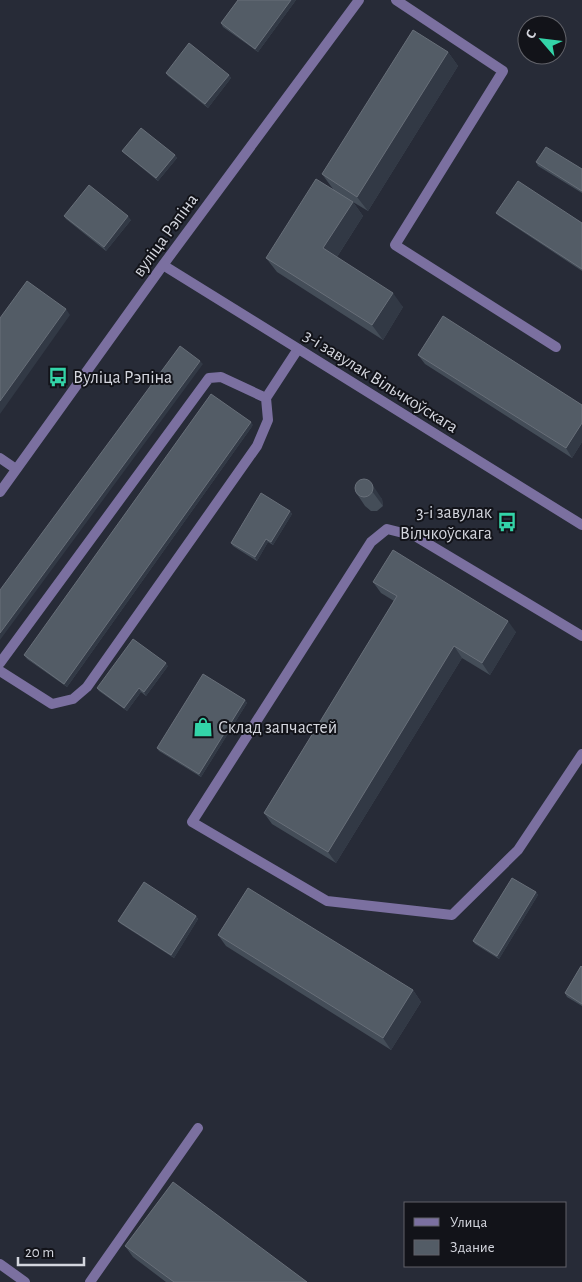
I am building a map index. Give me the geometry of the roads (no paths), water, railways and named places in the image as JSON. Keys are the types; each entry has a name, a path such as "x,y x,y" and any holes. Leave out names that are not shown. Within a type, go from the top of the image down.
{"street":[{"name":"вуліца Рэпіна","path":"0,492 359,0"},
{"path":"396,0 503,71 395,246 556,347"},
{"name":"3-і завулак Вільчкоўскага","path":"164,265 582,526"},
{"path":"0,671 52,704 73,699 87,687 258,446 268,420 266,398 298,349"},
{"path":"0,663 209,378 221,377 266,398"},
{"path":"0,458 16,470"},
{"path":"582,636 415,536 387,529 372,542 192,822 328,901 452,915 518,850 582,754"},
{"path":"90,1282 198,1128"},
{"path":"0,1264 25,1282"}],"place":[{"name":"Вуліца Рэпіна","path":"58,377"},
{"name":"3-і завулак Вілчкоўскага","path":"507,522"},
{"name":"Склад запчастей","path":"203,727"}]}
